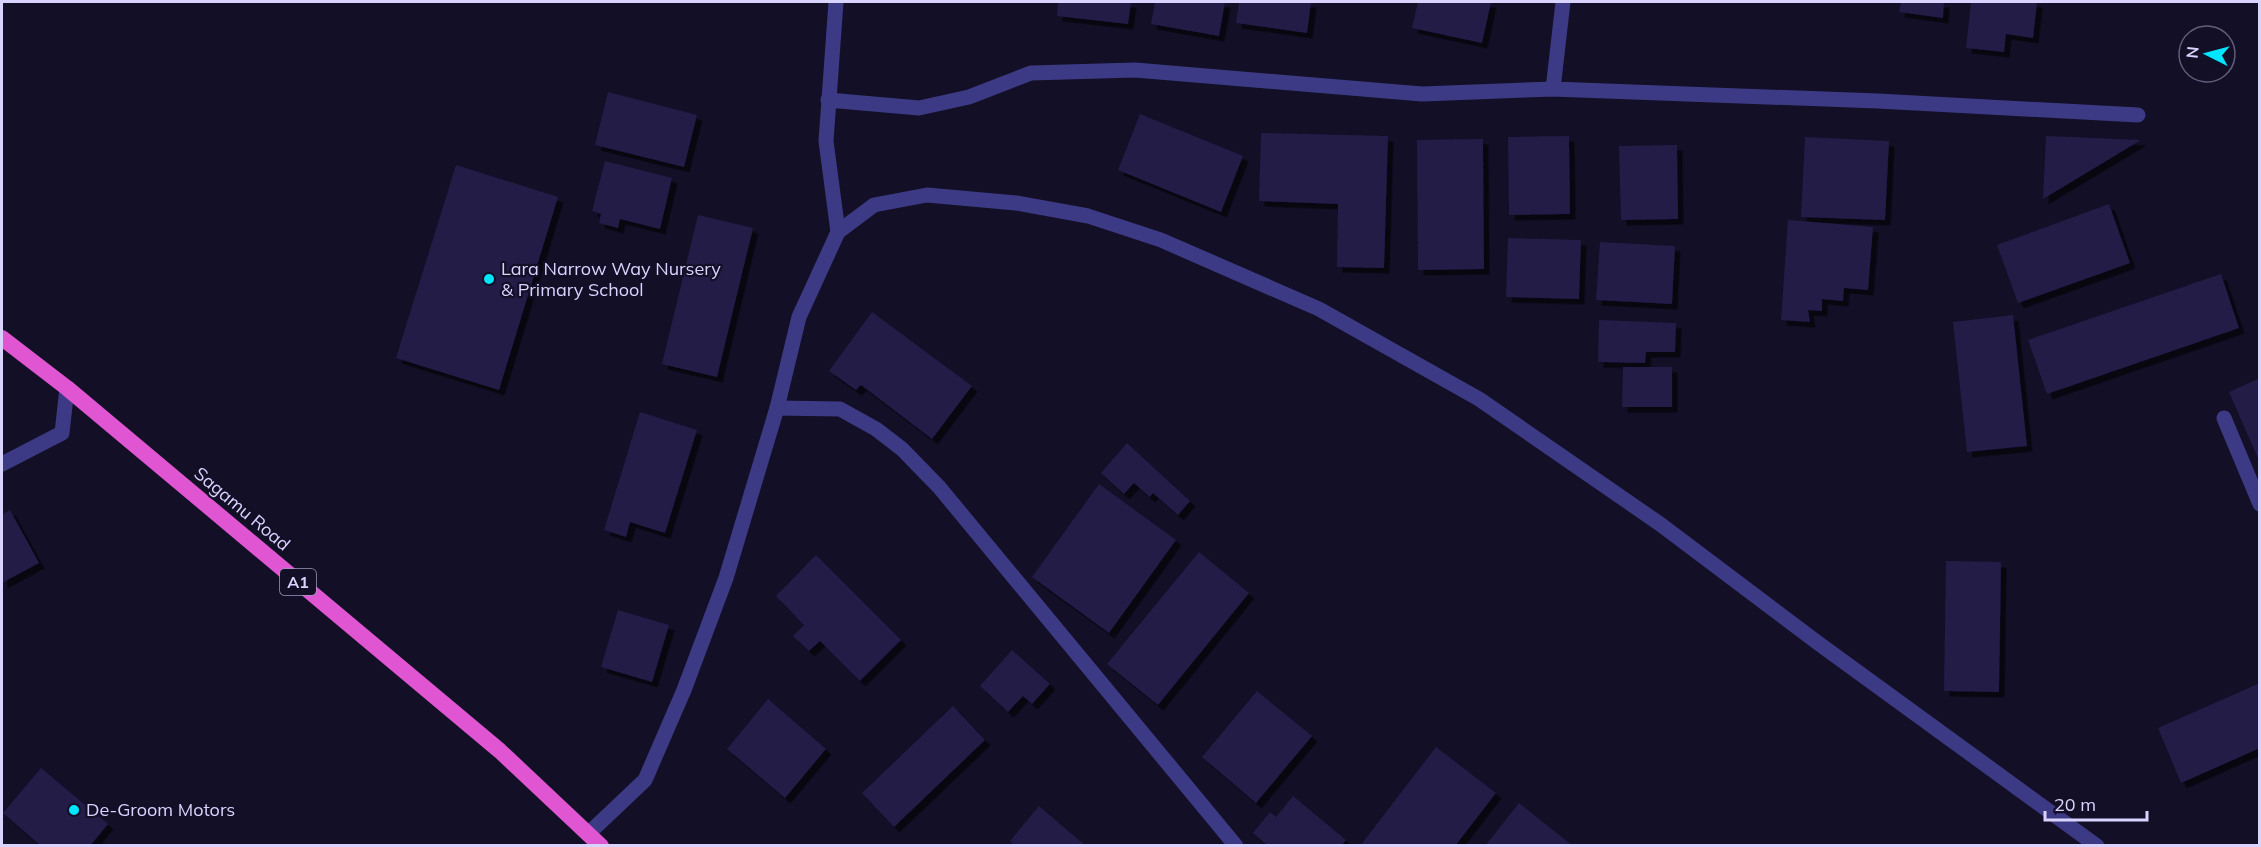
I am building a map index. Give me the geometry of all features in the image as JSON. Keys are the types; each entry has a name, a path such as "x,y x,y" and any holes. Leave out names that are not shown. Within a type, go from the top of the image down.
{"highway":[{"name":"Sagamu Road","path":"2,338 67,388 500,752 601,846"}],"street":[{"path":"837,2 826,141 838,232"},
{"path":"1552,89 1563,2"},
{"path":"828,100 920,108 969,98 1031,73 1135,70 1422,94 1552,89 1878,101 2138,115"},
{"path":"592,840 645,780 680,700 726,578 777,408 799,317 838,232 874,205 927,195 1026,205 1088,216 1161,240 1319,309 1489,405 1660,524 1818,643 2097,846"},
{"path":"2,464 62,433 67,388"},
{"path":"777,408 840,409 876,429 902,449 939,487 1236,846"},
{"path":"2224,418 2259,504"}],"building":[{"path":"1058,2 1131,2 1128,24 1057,16"},
{"path":"1155,2 1225,2 1219,36 1151,24"},
{"path":"1239,2 1311,2 1307,33 1236,23"},
{"path":"1418,2 1491,2 1482,43 1412,28"},
{"path":"1901,2 1944,2 1943,18 1899,12"},
{"path":"1971,2 2037,2 2033,38 2006,34 2004,52 1966,48"},
{"path":"608,92 697,115 684,167 595,145"},
{"path":"1140,114 1243,156 1221,212 1118,170"},
{"path":"1261,133 1388,136 1384,268 1337,267 1338,204 1259,201"},
{"path":"1569,136 1570,214 1509,215 1508,137"},
{"path":"2046,136 2141,140 2043,199"},
{"path":"1805,137 1889,141 1885,220 1801,217"},
{"path":"1483,139 1484,269 1418,270 1417,140"},
{"path":"1677,145 1678,219 1621,220 1619,146"},
{"path":"605,161 672,178 660,229 620,219 618,228 599,223 601,214 592,211"},
{"path":"456,165 558,197 499,390 396,358"},
{"path":"2109,204 2130,263 2018,303 1997,245"},
{"path":"698,215 753,228 717,377 662,364"},
{"path":"1788,220 1873,227 1868,290 1844,288 1843,301 1822,299 1822,311 1808,310 1810,322 1781,320"},
{"path":"1508,238 1581,240 1579,299 1506,297"},
{"path":"1600,242 1675,246 1672,304 1596,300"},
{"path":"2221,274 2239,328 2047,394 2028,340"},
{"path":"872,312 972,386 932,439 861,385 856,390 829,371"},
{"path":"2013,315 2027,446 1967,452 1953,322"},
{"path":"1599,320 1676,323 1675,352 1646,352 1645,363 1598,362"},
{"path":"1623,367 1672,367 1672,407 1622,407"},
{"path":"2260,378 2260,463 2229,392"},
{"path":"640,412 697,430 665,533 630,522 626,537 604,530"},
{"path":"1127,443 1190,501 1178,515 1153,493 1150,497 1134,483 1124,494 1101,473"},
{"path":"1099,484 1176,540 1109,633 1032,577"},
{"path":"10,510 39,563 2,583 2,515"},
{"path":"1199,552 1249,593 1158,705 1107,664"},
{"path":"816,555 901,640 860,681 820,641 809,651 793,636 804,625 776,596"},
{"path":"1946,561 2001,562 1999,692 1944,691"},
{"path":"618,610 669,625 652,682 601,667"},
{"path":"1012,650 1050,684 1032,704 1023,696 1008,712 980,686"},
{"path":"2260,683 2260,748 2181,783 2158,728"},
{"path":"1257,691 1312,736 1256,803 1202,757"},
{"path":"768,699 826,749 785,798 727,749"},
{"path":"953,706 985,740 894,827 862,793"},
{"path":"1436,747 1496,793 1455,846 1360,846"},
{"path":"41,768 108,824 90,846 41,846 3,813"},
{"path":"1293,796 1346,840 1341,846 1268,846 1253,833 1270,812 1276,817"},
{"path":"1519,803 1573,846 1485,846"},
{"path":"1039,806 1086,846 1015,846 1010,841"}],"place":[{"name":"Lara Narrow Way Nursery & Primary School","path":"489,279"},
{"name":"De-Groom Motors","path":"74,810"}]}
